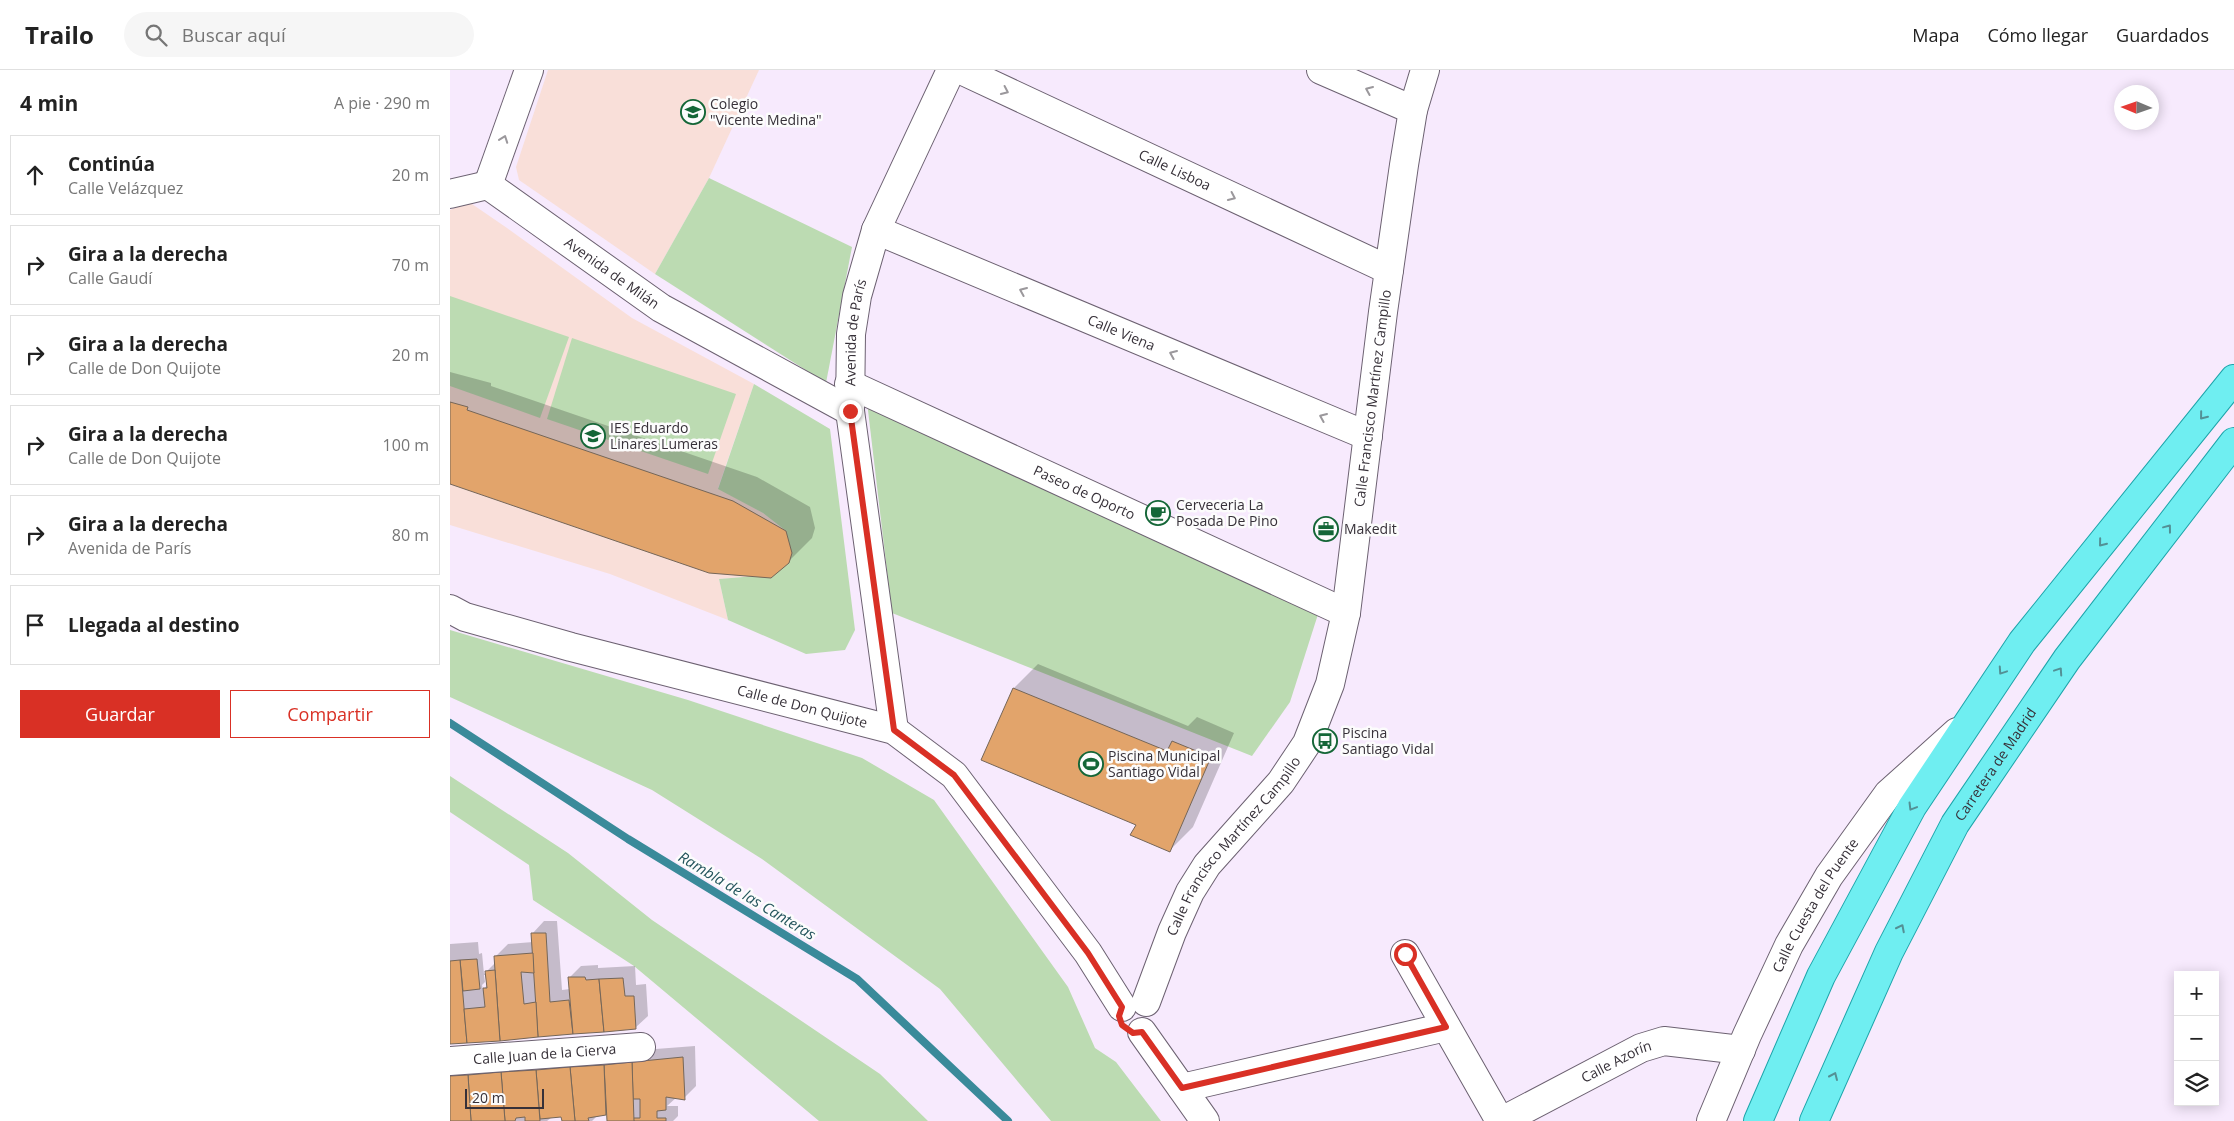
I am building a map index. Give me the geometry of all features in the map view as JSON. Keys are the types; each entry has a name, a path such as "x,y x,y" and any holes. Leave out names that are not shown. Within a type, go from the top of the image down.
{"main road":[{"path":"1758,1121 1821,976 1912,807 2022,642 2234,378"},
{"name":"Carretera de Madrid","path":"1814,1121 1889,952 1955,824 2067,659 2234,442"}],"street":[{"path":"450,194 488,185 529,70"},
{"name":"Avenida de París","path":"894,730 850,411 851,334 857,296 876,230 951,70"},
{"name":"Calle Lisboa","path":"961,70 1389,270"},
{"path":"1321,70 1413,110"},
{"name":"Calle Francisco Martínez Campillo","path":"1134,1004 1207,865 1281,782 1307,743 1330,684 1346,613 1359,523 1389,270 1413,110 1424,70"},
{"name":"Avenida de Milán","path":"488,185 661,308 850,411"},
{"name":"Calle Viena","path":"876,230 1368,436"},
{"name":"Paseo de Oporto","path":"849,384 1346,613"},
{"name":"Calle de Don Quijote","path":"450,609 465,617 571,647 894,730 954,775 1088,953 1134,1004"},
{"name":"Calle Cuesta del Puente","path":"1711,1121 1789,945 1829,876 1888,794 1967,722"},
{"path":"1405,954 1501,1121"},
{"path":"1134,1004 1153,1015 1150,1025 1142,1032 1205,1121"},
{"path":"1182,1088 1446,1027"},
{"name":"Calle Azorín","path":"1501,1121 1641,1048 1664,1041 1741,1050"},
{"name":"Calle Juan de la Cierva","path":"450,1061 641,1047"}],"shaded area":[{"path":"548,70 759,70 709,178 655,274 519,180 516,167"},
{"name":"IES Eduardo Linares Lumeras","path":"467,203 472,204 507,228 632,318 754,384 718,488 763,513 786,531 790,557 768,575 719,579 728,620 610,574 450,525 450,210"}],"green space":[{"path":"709,178 852,247 826,383 655,274"},
{"path":"450,296 569,337 540,418 450,386"},
{"path":"572,338 736,394 708,474 547,419"},
{"path":"754,384 830,429 855,630 845,650 806,654 728,620 719,579 768,575 790,556 786,531 763,513 718,489"},
{"path":"867,402 1320,608 1290,702 1252,756 892,613"},
{"path":"450,630 688,700 862,758 934,800 1068,987 1095,1048 1116,1062 1161,1121 1051,1121 940,989 762,859 652,790 450,697"},
{"path":"450,776 568,853 652,920 880,1074 928,1121 819,1121 634,966 533,900 529,865 450,812"}],"building":[{"path":"450,402 468,407 467,410 733,501 786,531 792,553 789,563 771,578 709,573 450,484"},
{"path":"1013,688 1167,751 1172,741 1211,757 1170,852 1130,835 1136,825 981,760"},
{"path":"531,933 546,933 550,1002 569,1000 573,1034 538,1037"},
{"path":"533,953 534,973 521,972 524,1004 536,1002 538,1037 500,1041 494,956"},
{"path":"477,959 480,989 463,991 460,960"},
{"path":"460,960 467,1043 450,1044 450,961"},
{"path":"495,970 500,1041 467,1043 464,1009 485,1007 483,988 487,988 485,971"},
{"path":"568,977 585,977 586,980 599,979 604,1032 573,1034"},
{"path":"623,978 625,996 634,996 636,1029 604,1032 599,979"},
{"path":"683,1057 685,1100 666,1097 666,1110 657,1111 657,1118 666,1118 666,1121 634,1121 633,1118 640,1118 640,1099 633,1099 632,1062"},
{"path":"632,1062 634,1121 607,1121 604,1065"},
{"path":"604,1065 606,1115 588,1118 589,1121 575,1121 570,1067"},
{"path":"570,1067 575,1121 562,1121 561,1117 540,1119 536,1070"},
{"path":"536,1070 540,1121 525,1121 525,1117 516,1118 515,1121 505,1121 501,1072"},
{"path":"501,1072 505,1121 471,1121 468,1075"},
{"path":"468,1075 471,1121 450,1121 450,1076"}],"waterway":[{"name":"Rambla de las Canteras","path":"450,723 628,839 857,979 1008,1121"}],"place":[{"name":"Colegio \"Vicente Medina\"","path":"693,112"},
{"name":"IES Eduardo Linares Lumeras","path":"593,436"},
{"name":"Cerveceria La Posada De Pino","path":"1158,513"},
{"name":"Makedit","path":"1326,529"},
{"name":"Piscina Santiago Vidal","path":"1325,741"},
{"name":"Piscina Municipal Santiago Vidal","path":"1091,764"}],"route":[{"path":"850,411 894,730 954,775 1088,953 1122,1007 1119,1016 1122,1025 1133,1033 1142,1032 1182,1088 1446,1027 1405,954"}]}
